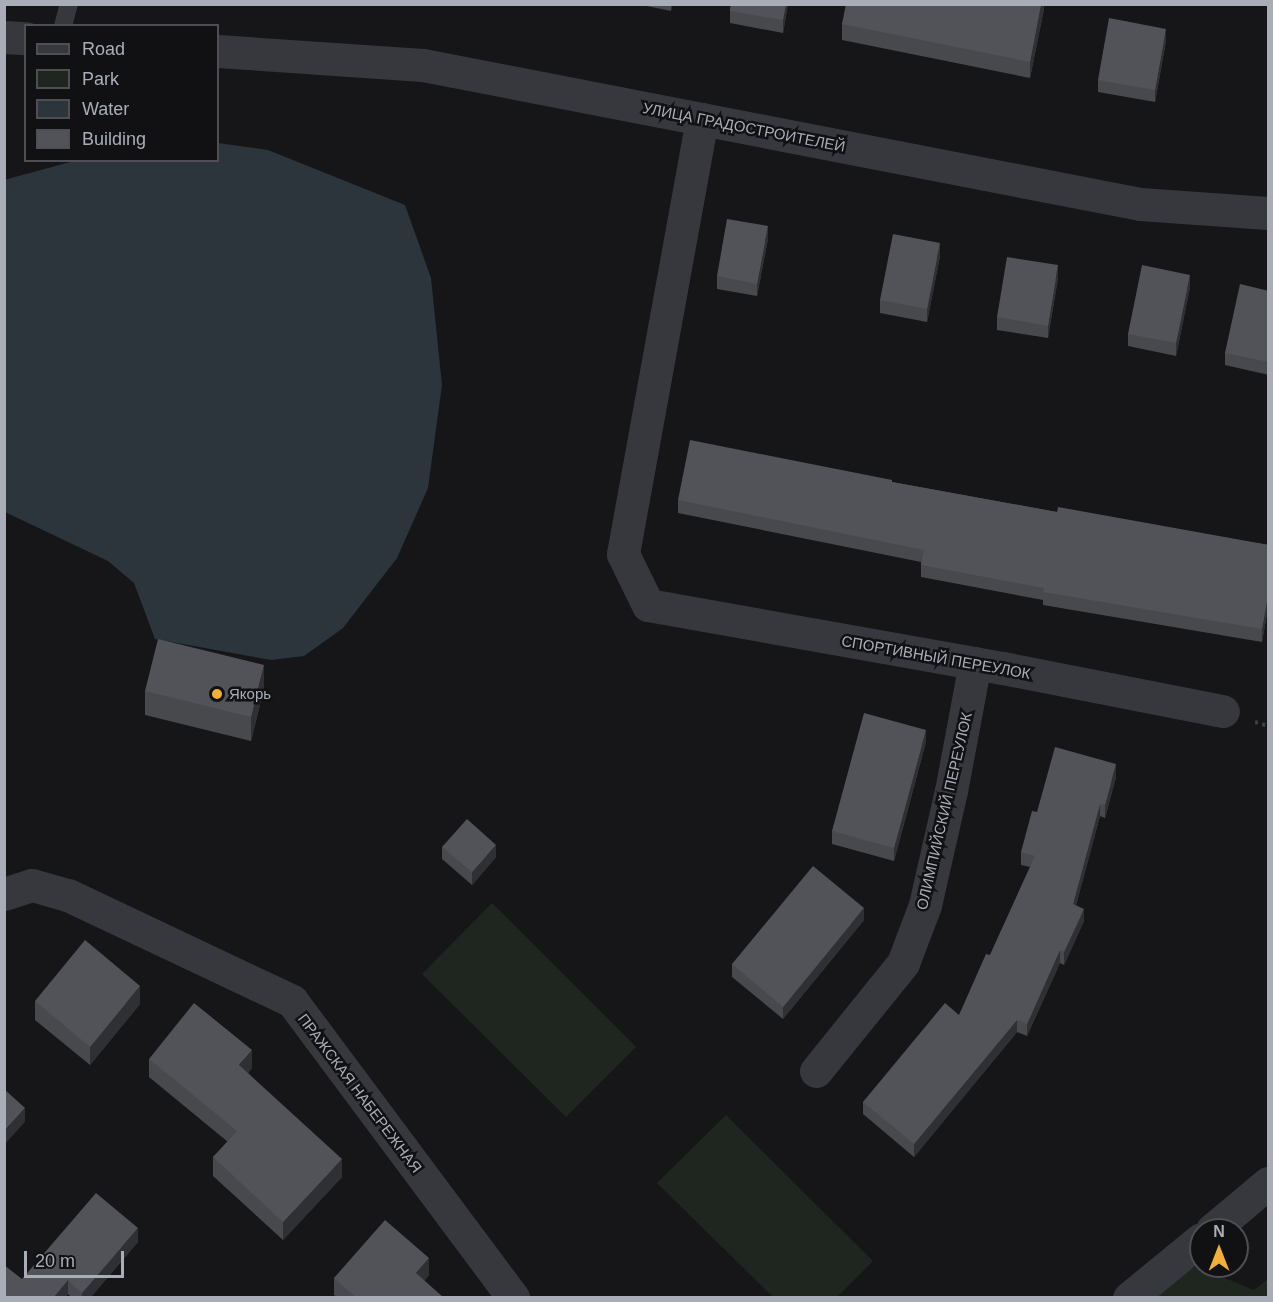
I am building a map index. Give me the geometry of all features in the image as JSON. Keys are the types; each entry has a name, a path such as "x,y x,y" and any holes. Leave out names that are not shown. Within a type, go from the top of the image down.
{"street":[{"path":"4,37 24,38"},
{"name":"УЛИЦА ГРАДОСТРОИТЕЛЕЙ","path":"219,51 423,65 1140,204 1269,213"},
{"name":"СПОРТИВНЫЙ ПЕРЕУЛОК","path":"702,119 622,554 648,605 975,663 1223,711"},
{"name":"ОЛИМПИЙСКИЙ ПЕРЕУЛОК","path":"816,1071 903,963 925,904 951,791 975,663"},
{"name":"ПРАЖСКАЯ НАБЕРЕЖНАЯ","path":"18,889 68,895 292,1000 513,1298"},
{"path":"1227,1218 1269,1184"},
{"path":"1129,1298 1189,1249"}],"lane":[{"path":"64,24 69,4"}],"green space":[{"path":"492,903 636,1047 566,1117 422,974"},
{"path":"726,1115 873,1261 837,1297 773,1297 657,1183"},
{"path":"1189,1271 1189,1278 1225,1278 1254,1290 1268,1279 1268,1297 1150,1298"}],"water":[{"path":"219,143 268,150 405,205 431,278 442,385 428,488 397,558 343,628 304,656 271,660 155,639 134,583 108,561 5,512 4,180 70,162 219,162"}],"building":[{"path":"731,4 786,4 783,20 730,11"},
{"path":"846,4 1041,4 1030,62 842,24"},
{"path":"1109,18 1166,29 1155,90 1098,80"},
{"path":"727,219 768,226 757,284 717,276"},
{"path":"893,234 940,243 927,309 880,300"},
{"path":"1007,257 1058,265 1048,326 997,317"},
{"path":"1142,265 1190,275 1176,343 1128,334"},
{"path":"1240,284 1269,291 1269,362 1225,353"},
{"path":"690,440 892,480 892,482 1057,512 1058,507 1269,545 1269,590 1262,629 1043,592 1044,588 921,565 924,550 678,500"},
{"path":"158,639 264,665 251,717 145,691"},
{"path":"864,713 926,730 894,848 832,831"},
{"path":"1055,747 1116,764 1105,805 1100,804 1073,904 1084,909 1064,952 1060,950 1027,1024 1017,1020 914,1144 863,1102 945,1003 959,1015 986,954 990,955 1035,856 1021,852 1032,811 1037,812"},
{"path":"467,819 496,845 472,872 442,847"},
{"path":"813,866 864,908 783,1007 732,964"},
{"path":"85,940 140,986 90,1047 35,1001"},
{"path":"194,1003 252,1050 239,1065 342,1159 283,1222 213,1157 237,1131 149,1059"},
{"path":"4,1089 25,1108 4,1131"},
{"path":"96,1193 138,1228 82,1293 68,1280 53,1298 4,1298 4,1265 22,1279"},
{"path":"385,1220 429,1258 416,1273 444,1298 357,1298 334,1278"}],"place":[{"name":"Якорь","path":"217,694"}]}
